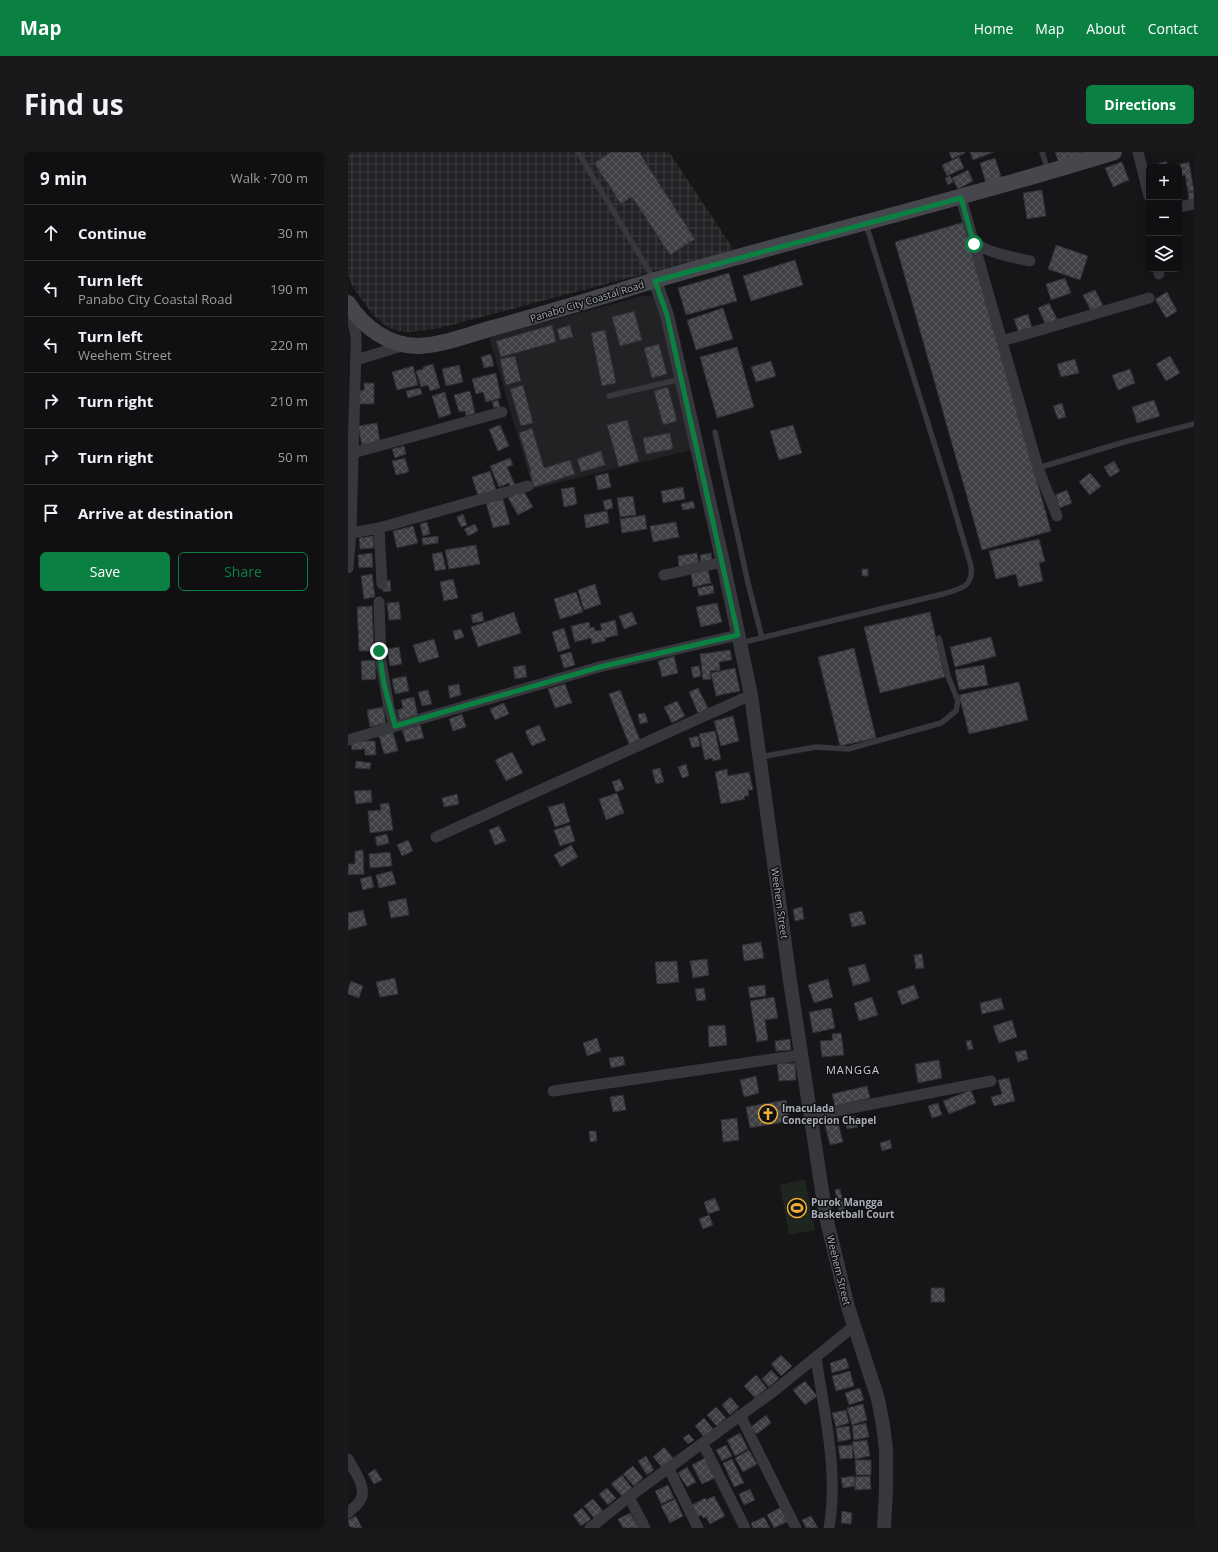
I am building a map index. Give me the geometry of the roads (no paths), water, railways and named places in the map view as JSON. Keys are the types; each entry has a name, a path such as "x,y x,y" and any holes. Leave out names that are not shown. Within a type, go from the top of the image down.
{"main road":[{"name":"Panabo City Coastal Road","path":"348,304 371,329 389,339 406,345 430,345 538,316 655,281 961,198 1114,152"}],"street":[{"path":"1138,152 1146,184"},
{"path":"961,198 1038,468 1057,516"},
{"path":"1182,206 1194,204"},
{"path":"974,244 987,251 1030,260"},
{"name":"Weehem Street","path":"655,281 667,315 682,379 751,696 801,1055 826,1217 854,1326 878,1399 883,1425 886,1449 884,1528"},
{"path":"1002,341 1149,298"},
{"path":"348,304 356,336 351,533 348,568"},
{"path":"356,360 406,345"},
{"path":"353,453 502,412"},
{"path":"351,533 379,528 528,486"},
{"path":"379,528 382,584"},
{"path":"664,575 723,562"},
{"path":"379,602 381,662 395,726"},
{"path":"348,740 600,667 739,639"},
{"path":"436,837 751,696"},
{"path":"553,1091 801,1055"},
{"path":"810,1116 991,1081"},
{"path":"594,1527 629,1497 774,1391 854,1326"},
{"path":"816,1357 832,1466 832,1511 829,1528"},
{"path":"740,1415 796,1528"},
{"path":"703,1444 745,1528"},
{"path":"348,1459 361,1485 362,1494 360,1502 348,1513"},
{"path":"669,1469 698,1528"},
{"path":"629,1497 645,1528"}],"lane":[{"path":"578,152 655,281"},
{"path":"1042,152 1048,173"},
{"path":"739,639 762,638 943,594 965,586 972,574 949,491 866,223"},
{"path":"609,396 682,379"},
{"path":"1038,468 1124,442 1194,424"},
{"path":"715,432 762,638"},
{"path":"760,757 816,747 848,749 942,723 956,711 958,701 948,676 939,638"}],"place":[{"name":"Imaculada Concepcion Chapel","path":"768,1114"},
{"name":"Purok Mangga Basketball Court","path":"797,1208"}],"district":[{"name":"MANGGA","path":"853,1070"}]}
